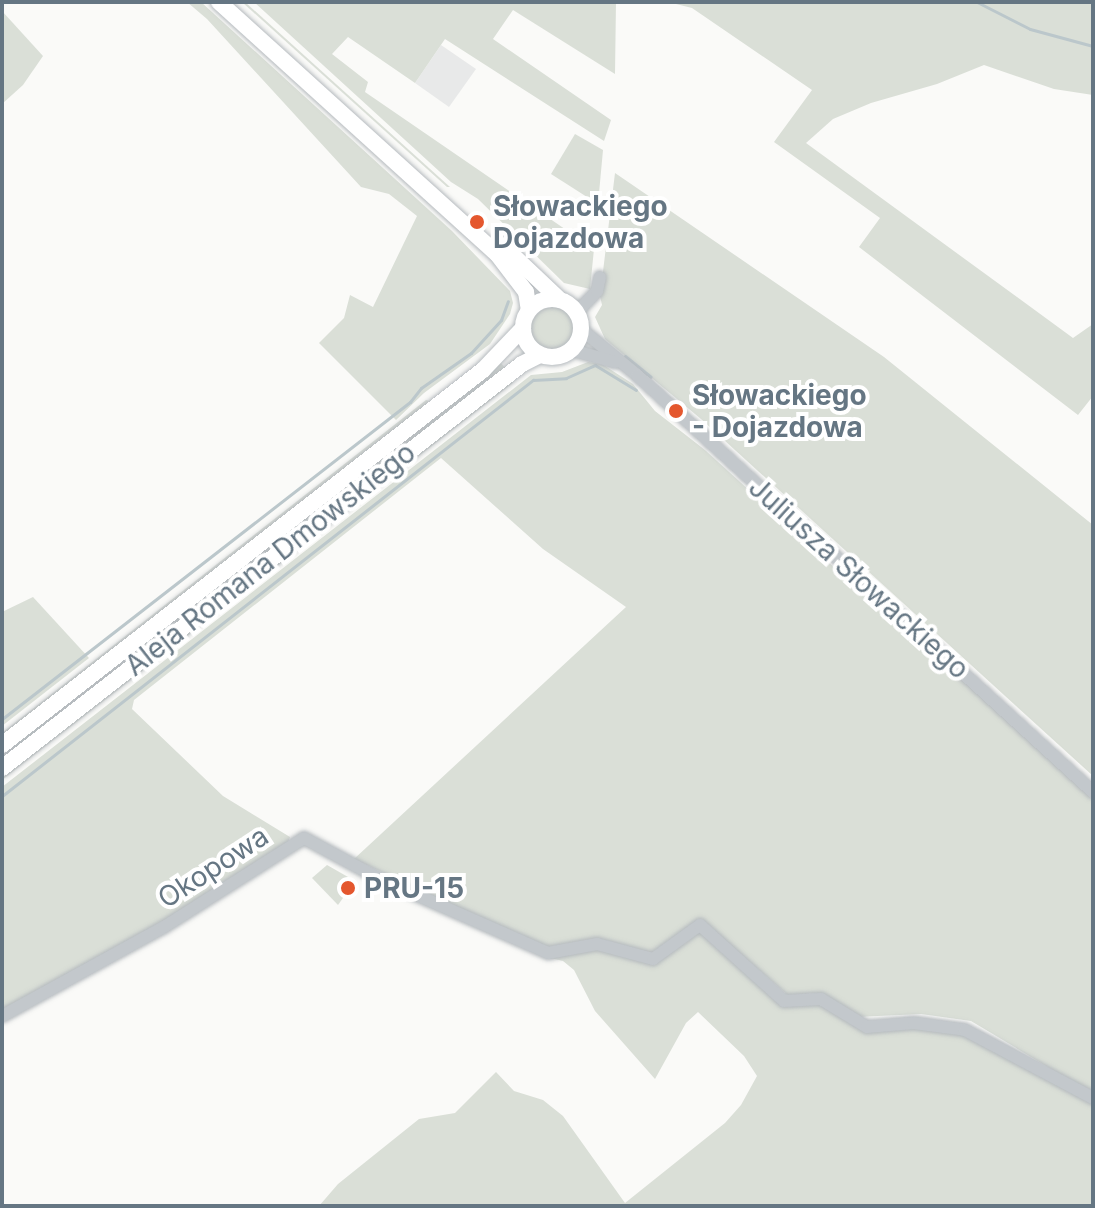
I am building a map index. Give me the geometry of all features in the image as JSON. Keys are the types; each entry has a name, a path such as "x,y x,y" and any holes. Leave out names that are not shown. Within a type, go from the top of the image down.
{"main road":[{"path":"219,2 497,254 526,292 529,310 523,328 527,344 540,355 557,357 572,350 582,330 577,312 559,299 234,2"},
{"path":"529,310 542,300 559,299"},
{"name":"Aleja Romana Dmowskiego","path":"2,745 472,379 496,359 523,328"},
{"name":"Aleja Romana Dmowskiego","path":"2,768 522,364 540,355"}],"street":[{"path":"577,312 597,291 600,277"},
{"name":"Juliusza Słowackiego","path":"582,330 1093,792"},
{"name":"Juliusza Słowackiego","path":"572,350 624,365"},
{"name":"Okopowa","path":"2,1016 164,927 304,838 376,877 548,953 597,944 653,959 700,925 784,1001 821,999 867,1027 914,1023 955,1027 984,1037 1093,1098"}],"shaded area":[{"path":"187,2 201,2 452,231 510,291 513,303 510,314 490,344 424,393 396,420 319,343 344,318 350,295 373,307 417,216 389,194 361,187 207,19"},
{"path":"242,2 245,2 450,187 447,187"},
{"path":"254,2 616,2 615,74 513,10 493,39 611,120 604,141 445,39 415,83 348,37 332,54 368,82 365,92 594,249 590,289 564,283 478,199 451,182"},
{"path":"668,2 1093,2 1093,95 1054,89 984,65 833,119 806,143 1073,338 1093,324 1093,396 1078,415 859,247 880,218 774,142 812,90 692,8"},
{"path":"2,11 43,56 23,85 2,104"},
{"path":"441,45 476,69 449,107 415,83"},
{"path":"575,134 603,150 598,204 551,174"},
{"path":"615,173 884,357 1093,525 1093,776 701,419 605,339 595,317 602,305 600,296"},
{"path":"553,307 568,314 575,329 568,344 553,351 538,344 531,329 538,314"},
{"path":"588,362 602,364 633,384 655,411 705,450 837,570 841,569 1093,800 1093,1094 971,1021 921,1014 856,1017 825,996 811,993 790,997 705,923 696,929 782,1003 821,1002 852,1023 965,1034 1093,1104 1093,1206 319,1206 338,1184 419,1119 455,1113 496,1072 514,1091 543,1100 563,1116 625,1203 725,1123 741,1105 757,1076 744,1056 698,1012 686,1023 655,1079 595,1011 574,970 563,961 546,957 518,936 354,859 626,607 543,549 441,458 134,700 132,709 223,796 290,837 287,845 172,918 2,1013 2,787 531,375 562,372"},
{"path":"501,363 506,369 2,761 2,752"},
{"path":"514,379 513,383 2,780 2,775"},
{"path":"426,400 429,401 418,415 2,738 2,733"},
{"path":"33,597 89,658 2,726 2,612"},
{"path":"327,865 355,881 338,905 312,878"}],"waterway":[{"path":"694,2 715,2"},
{"path":"977,2 1030,29 1093,46"},
{"path":"2,719 410,402 421,388 471,353 501,320 508,301"},
{"path":"625,356 651,377"},
{"path":"2,796 533,380 566,378 595,365 636,390"}],"place":[{"name":"Słowackiego Dojazdowa","path":"477,222"},
{"name":"Słowackiego - Dojazdowa","path":"676,411"},
{"name":"PRU-15","path":"348,888"}]}
